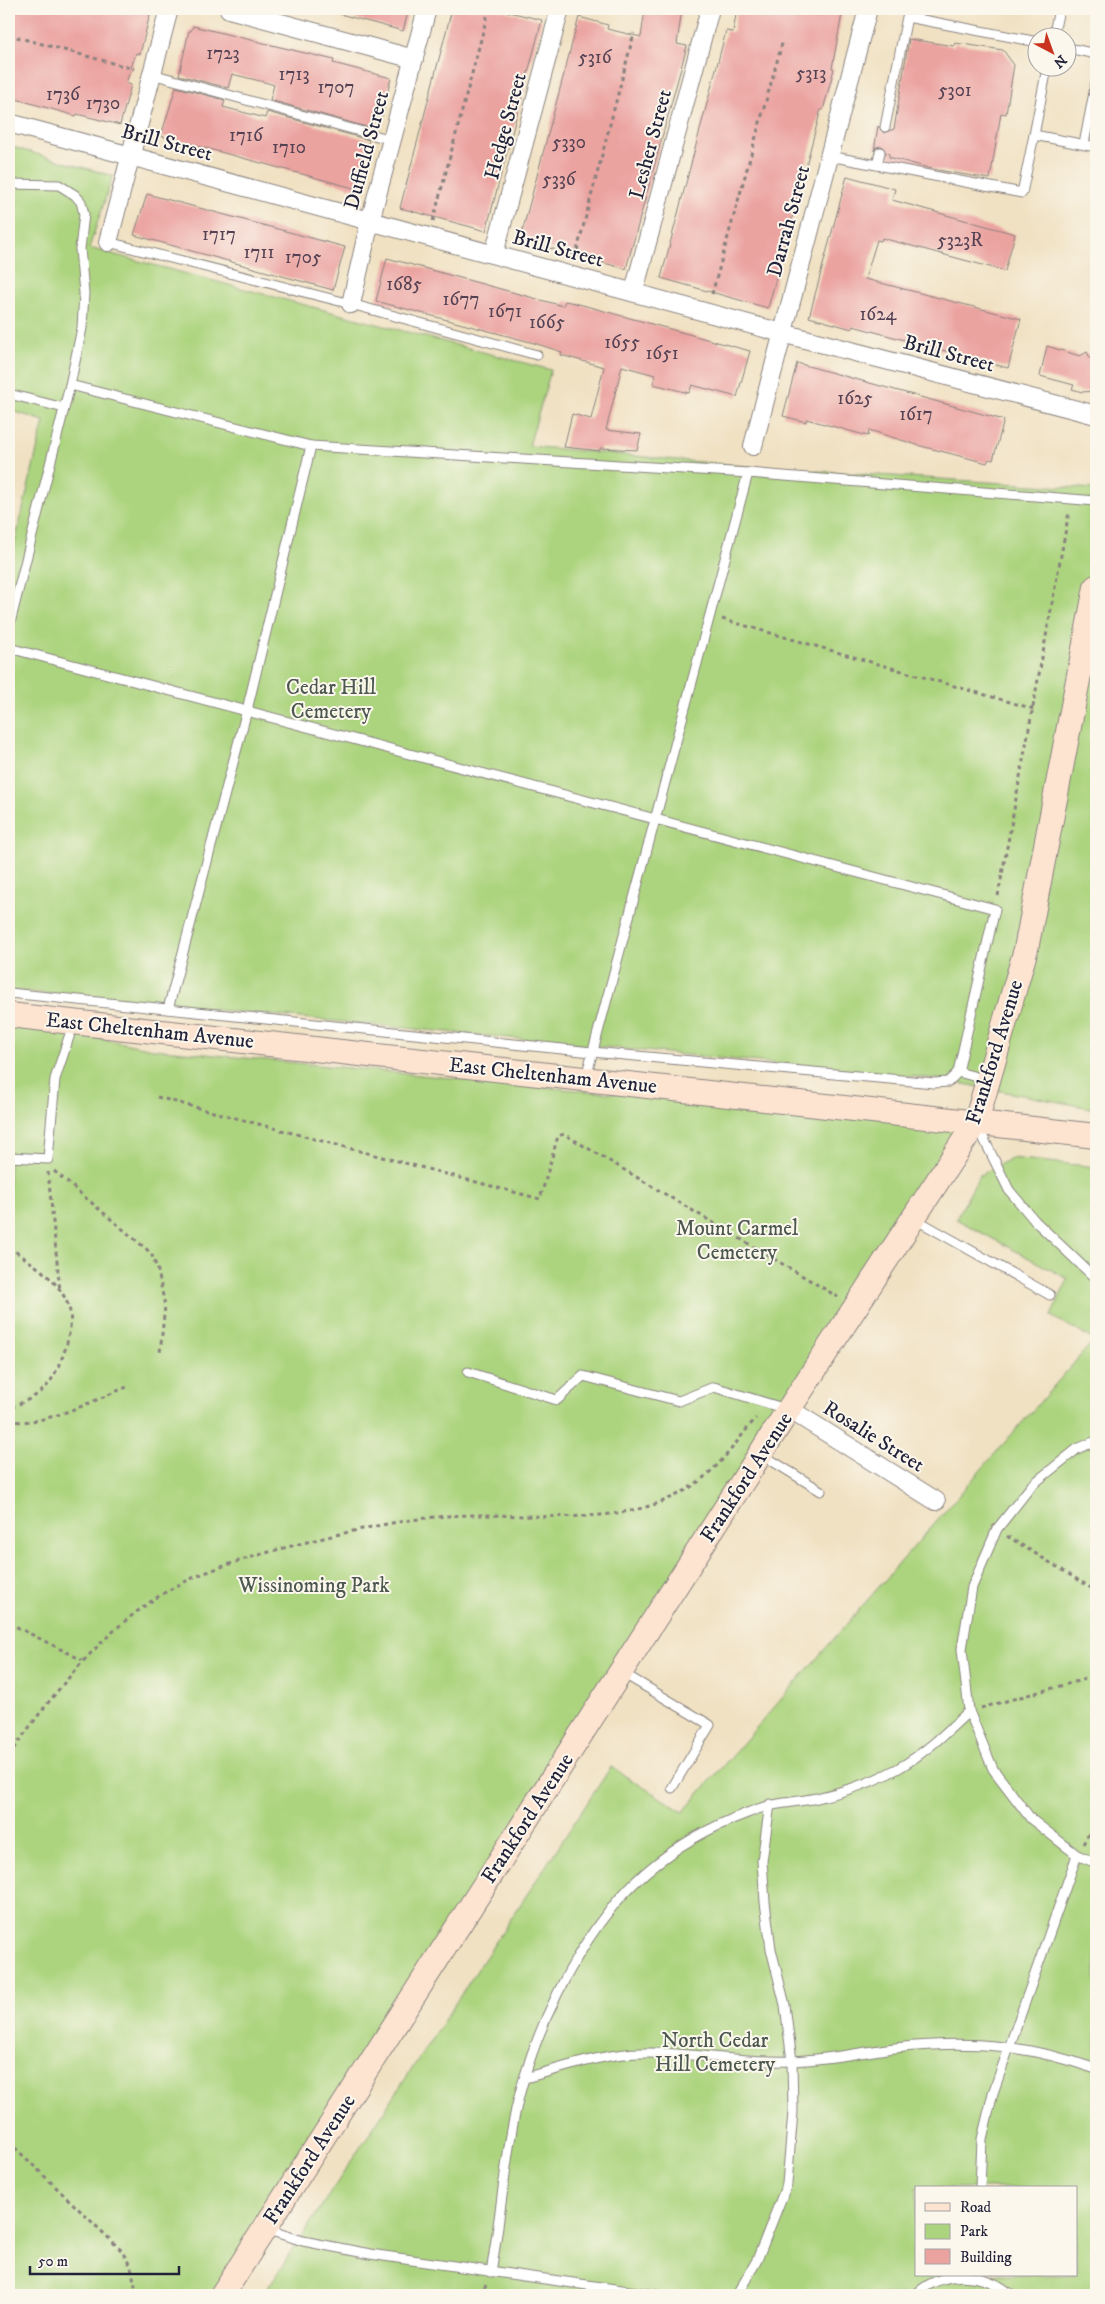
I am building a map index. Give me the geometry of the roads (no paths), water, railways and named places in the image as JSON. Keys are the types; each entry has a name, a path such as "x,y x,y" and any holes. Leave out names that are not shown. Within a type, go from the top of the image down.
{"main road":[{"name":"Frankford Avenue","path":"222,2295 789,1410 976,1122 1026,949 1096,587"},
{"name":"East Cheltenham Avenue","path":"9,1014 1096,1136"}],"street":[{"path":"108,242 169,9"},
{"path":"229,9 414,58"},
{"name":"Duffield Street","path":"351,304 370,221 427,9"},
{"name":"Hedge Street","path":"494,254 560,9"},
{"name":"Lesher Street","path":"634,291 710,9"},
{"name":"Darrah Street","path":"753,446 868,9"},
{"name":"Brill Street","path":"9,123 634,291 782,333 1096,415"},
{"name":"Rosalie Street","path":"789,1410 936,1501"}],"lane":[{"path":"1055,28 1059,9"},
{"path":"885,127 907,17 1028,40"},
{"path":"1078,50 1096,54"},
{"path":"152,74 392,140"},
{"path":"829,156 1022,194 1045,78"},
{"path":"1084,144 1096,82"},
{"path":"1034,135 1096,147"},
{"path":"878,166 880,152"},
{"path":"9,184 59,185 76,195 81,202 84,214 80,249 84,293 82,328 70,385 9,627"},
{"path":"108,242 351,304 537,355"},
{"path":"70,385 311,446 748,473 1096,501"},
{"path":"9,394 64,408"},
{"path":"168,1009 246,710 311,446"},
{"path":"585,1079 748,473"},
{"path":"9,648 995,909 958,1072 948,1082 934,1083 592,1052 9,993"},
{"path":"9,1157 48,1159 55,1079 75,1022"},
{"path":"958,1072 988,1080"},
{"path":"976,1122 1008,1190 1035,1221 1096,1279"},
{"path":"914,1218 1050,1295"},
{"path":"468,1372 557,1400 583,1376 679,1401 714,1387 789,1410"},
{"path":"1096,1441 1077,1449 1032,1485 996,1529 972,1587 962,1649 969,1711 998,1777 1031,1820 1077,1855 1096,1863"},
{"path":"761,1454 821,1491"},
{"path":"621,1672 710,1725 672,1788"},
{"path":"491,2272 501,2215 511,2134 525,2078 559,1990 586,1945 612,1909 645,1873 686,1842 729,1820 770,1804 816,1798 852,1787 897,1769 932,1745 969,1711"},
{"path":"736,2295 757,2260 787,2184 793,2112 792,2061 785,2005 772,1949 765,1902 762,1861 770,1804"},
{"path":"980,2186 982,2139 993,2093 1077,1855"},
{"path":"525,2078 591,2060 642,2053 698,2055 751,2061 792,2061 954,2043 1011,2046 1072,2060 1096,2069"},
{"path":"264,2229 303,2241 370,2254 657,2295"},
{"path":"914,2295 921,2289 944,2278 973,2276 999,2284 1012,2295"}],"park label":[{"name":"Cedar Hill Cemetery","path":"331,699"},
{"name":"Mount Carmel Cemetery","path":"737,1240"},
{"name":"Wissinoming Park","path":"314,1585"},
{"name":"North Cedar Hill Cemetery","path":"715,2052"}]}
